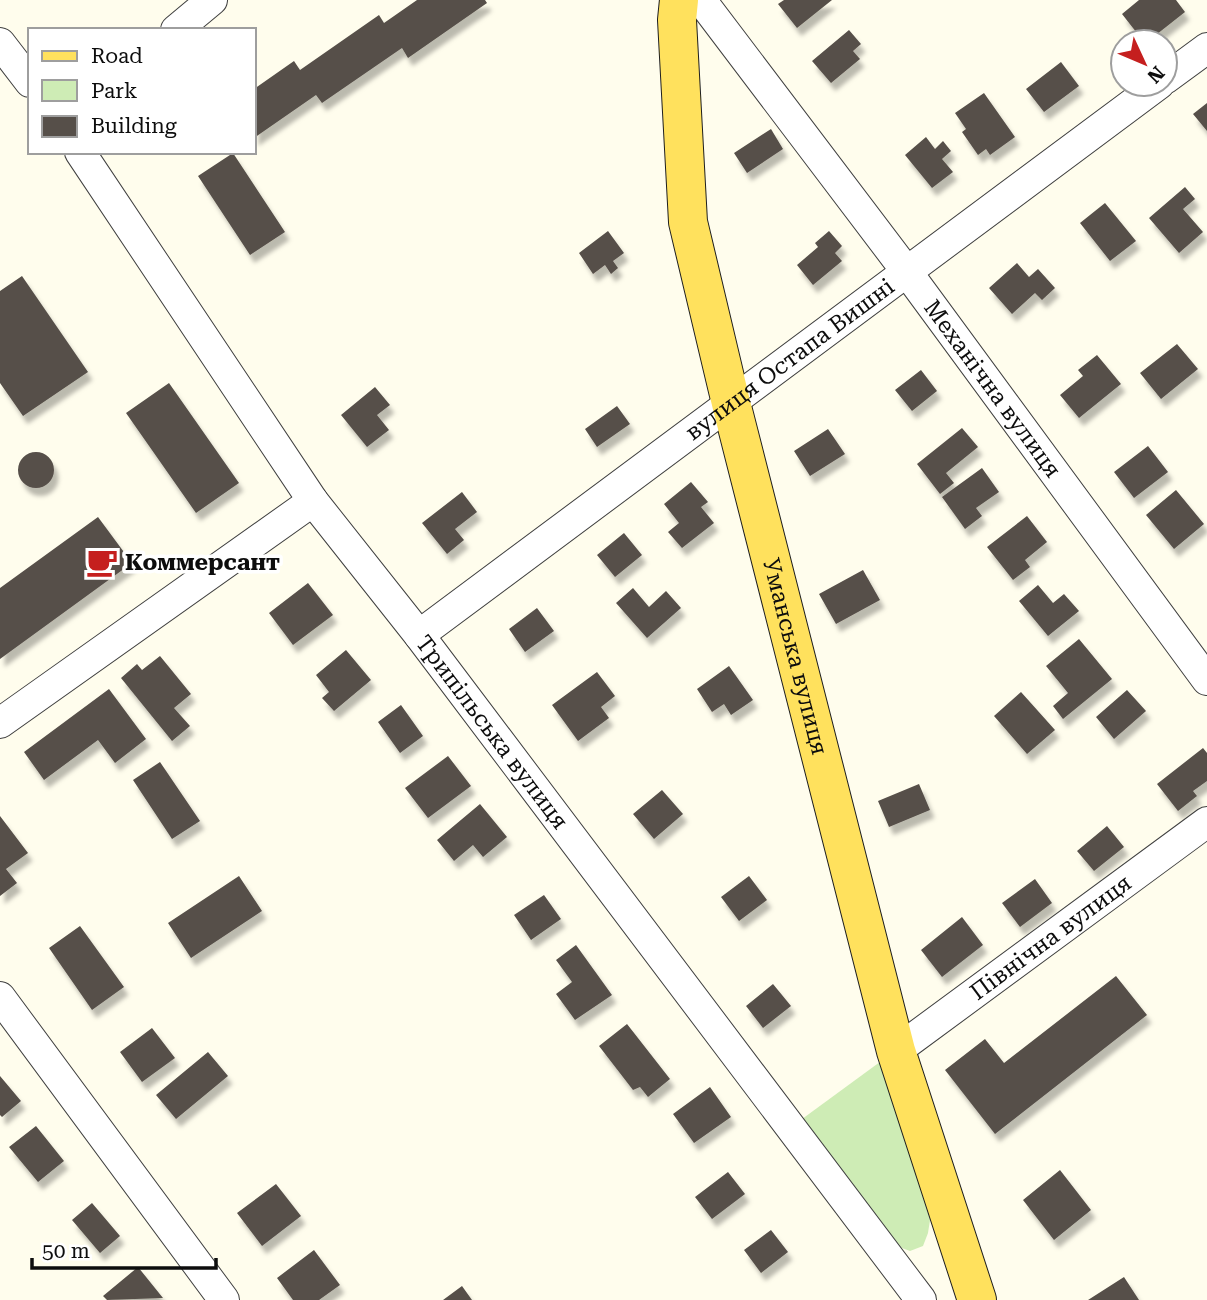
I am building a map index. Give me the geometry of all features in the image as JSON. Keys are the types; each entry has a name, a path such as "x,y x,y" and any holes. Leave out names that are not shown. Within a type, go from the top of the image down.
{"main road":[{"name":"Уманська вулиця","path":"679,0 677,20 688,222 731,403 895,1051 977,1300"}],"street":[{"path":"178,28 212,0"},
{"name":"Механічна вулиця","path":"701,0 907,272 1207,680"},
{"path":"0,43 28,79"},
{"path":"1179,69 1207,48"},
{"name":"вулиця Остапа Вишні","path":"419,635 1140,98"},
{"name":"Трипільська вулиця","path":"81,154 313,501 419,635 921,1300"},
{"path":"0,723 313,501"},
{"name":"Північна вулиця","path":"895,1051 1207,822"},
{"path":"0,998 224,1300"}],"green space":[{"path":"884,1059 930,1220 923,1246 910,1251 892,1239 798,1122"}],"building":[{"path":"417,0 485,0 487,3 408,58 402,48 322,103 316,95 256,137 256,88 294,61 300,70 379,15 384,23"},
{"path":"784,0 832,0 797,28 778,4"},
{"path":"1139,0 1176,0 1185,12 1165,28 1133,28 1122,14"},
{"path":"849,30 861,44 853,51 860,59 831,83 812,61"},
{"path":"1061,62 1079,86 1044,112 1026,89"},
{"path":"984,93 1015,137 990,155 986,149 978,155 962,132 966,129 955,113"},
{"path":"1207,103 1207,131 1193,114"},
{"path":"771,129 783,149 747,173 734,153"},
{"path":"926,137 935,149 943,141 951,151 942,159 953,172 932,188 905,155"},
{"path":"234,154 285,232 250,255 198,176"},
{"path":"1185,187 1195,199 1183,209 1203,232 1179,253 1149,218"},
{"path":"1105,203 1136,241 1110,261 1080,223"},
{"path":"608,231 624,253 613,261 618,268 611,274 605,265 593,274 579,253"},
{"path":"829,231 842,246 835,253 842,261 813,285 797,265 818,247 815,243"},
{"path":"1017,263 1029,277 1038,269 1055,288 1042,300 1035,293 1012,314 989,288"},
{"path":"22,276 88,372 23,416 0,383 0,291"},
{"path":"1177,344 1198,369 1161,399 1140,373"},
{"path":"1097,355 1121,384 1079,418 1060,395 1083,376 1078,370"},
{"path":"921,370 937,391 912,411 895,390"},
{"path":"169,383 239,483 196,513 126,413"},
{"path":"375,387 390,405 377,415 389,430 367,447 341,415"},
{"path":"617,406 630,424 597,447 585,429"},
{"path":"962,428 978,447 946,473 954,483 940,494 917,464"},
{"path":"828,429 845,454 810,476 794,451"},
{"path":"1148,446 1168,472 1134,498 1114,472"},
{"path":"36,452 49,457 54,470 49,483 36,488 23,483 18,470 23,457"},
{"path":"982,468 999,492 976,508 982,516 965,529 942,497"},
{"path":"691,482 708,502 701,507 714,523 682,548 668,532 679,523 664,504"},
{"path":"1176,490 1204,524 1174,549 1146,515"},
{"path":"462,492 477,512 455,529 464,540 447,554 422,523"},
{"path":"1027,516 1047,542 1025,560 1030,567 1013,580 987,547"},
{"path":"98,517 132,563 0,659 0,588"},
{"path":"624,533 642,555 615,577 597,555"},
{"path":"863,570 880,600 836,624 819,594"},
{"path":"308,583 333,615 293,645 269,613"},
{"path":"1038,585 1053,603 1064,594 1079,611 1048,636 1019,601"},
{"path":"633,588 649,607 666,591 681,608 647,638 616,603"},
{"path":"537,608 554,631 525,652 509,629"},
{"path":"1079,639 1112,679 1063,719 1053,706 1068,693 1046,666"},
{"path":"346,650 371,680 334,711 322,698 329,692 316,675"},
{"path":"160,656 191,694 174,708 190,726 172,741 121,678 137,664 142,670"},
{"path":"729,666 753,700 731,715 724,704 712,712 697,689"},
{"path":"597,672 615,696 601,707 609,718 578,741 552,705"},
{"path":"109,689 146,739 115,763 98,740 44,780 24,752"},
{"path":"1127,690 1146,711 1114,739 1096,717"},
{"path":"1021,692 1055,730 1027,754 994,716"},
{"path":"401,705 423,736 400,753 378,722"},
{"path":"1203,748 1207,753 1207,781 1193,791 1197,796 1178,811 1157,784"},
{"path":"448,756 471,786 428,818 405,788"},
{"path":"160,762 200,821 172,839 133,780"},
{"path":"919,784 930,810 889,827 878,801"},
{"path":"662,790 683,814 654,839 633,814"},
{"path":"480,804 507,837 483,857 473,845 454,861 437,840"},
{"path":"0,816 28,853 6,869 17,883 0,896"},
{"path":"1107,826 1124,847 1094,871 1077,851"},
{"path":"239,876 262,911 191,958 168,923"},
{"path":"749,876 767,900 739,921 721,897"},
{"path":"1035,879 1052,903 1020,927 1002,903"},
{"path":"544,895 561,919 531,940 514,915"},
{"path":"962,917 983,945 942,977 921,950"},
{"path":"80,926 124,987 92,1010 49,948"},
{"path":"576,945 612,995 575,1020 556,994 572,982 556,960"},
{"path":"1116,976 1147,1015 995,1134 945,1070 985,1039 1004,1063"},
{"path":"773,984 791,1006 763,1028 746,1006"},
{"path":"627,1024 670,1079 648,1097 640,1087 633,1090 599,1046"},
{"path":"152,1028 175,1058 142,1082 120,1052"},
{"path":"208,1052 228,1076 176,1119 156,1095"},
{"path":"0,1076 21,1101 2,1117 0,1115"},
{"path":"710,1087 731,1117 694,1143 673,1114"},
{"path":"36,1126 64,1161 38,1182 9,1147"},
{"path":"1060,1170 1091,1210 1054,1240 1023,1200"},
{"path":"728,1172 745,1194 712,1219 695,1197"},
{"path":"276,1184 301,1216 262,1246 237,1213"},
{"path":"92,1203 120,1236 100,1253 72,1220"},
{"path":"771,1230 788,1252 761,1273 744,1250"},
{"path":"314,1250 340,1285 319,1300 293,1300 277,1278"},
{"path":"138,1267 163,1298 107,1300 103,1296"},
{"path":"1124,1277 1139,1300 1088,1300"},
{"path":"462,1286 472,1300 443,1300"}],"place":[{"name":"Коммерсант","path":"102,562"}]}
